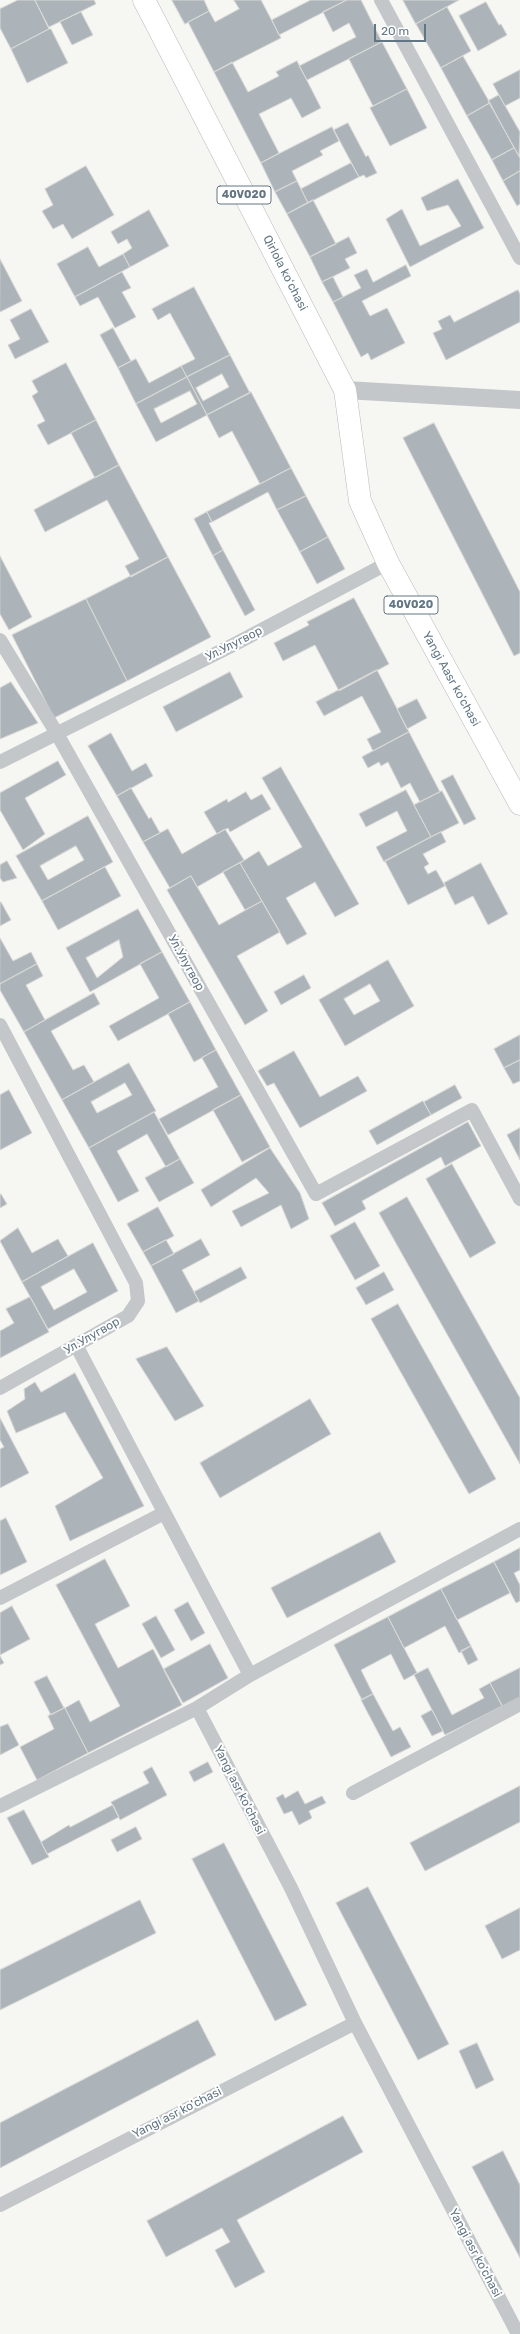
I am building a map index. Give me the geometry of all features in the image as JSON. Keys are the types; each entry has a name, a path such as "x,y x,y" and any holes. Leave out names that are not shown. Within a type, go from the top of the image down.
{"main road":[{"name":"Qirlola koʻchasi","path":"144,0 345,390"},
{"name":"Yangi Aasr ko'chasi","path":"345,390 360,501 388,563 520,804"}],"street":[{"path":"381,0 520,258"},
{"path":"345,390 520,400"},
{"name":"Ул.Улугвор","path":"0,762 56,732 235,644 388,563"},
{"name":"Ул.Улугвор","path":"0,640 56,732 316,1194 472,1110 520,1200"},
{"name":"Ул.Улугвор","path":"0,1025 136,1283 138,1301 128,1316 0,1388"},
{"path":"76,1345 250,1675"},
{"path":"0,1598 164,1513"},
{"path":"0,1806 196,1708 250,1675 520,1529"},
{"path":"353,1793 520,1704"},
{"name":"Yangi asr ko'chasi","path":"196,1708 291,1888 355,2023 518,2334"},
{"name":"Yangi asr ko'chasi","path":"0,2205 355,2023"}],"building":[{"path":"18,0 35,0 49,29 11,49 0,28 0,9"},
{"path":"35,0 94,0 96,4 49,27"},
{"path":"172,0 204,0 209,11 185,24"},
{"path":"234,0 261,0 281,38 214,72 188,22 209,11 215,22 239,9"},
{"path":"311,0 347,0 279,35 272,20"},
{"path":"347,0 361,0 382,42 307,80 299,66 356,37 349,23 333,32 323,12"},
{"path":"403,0 459,0 416,24"},
{"path":"486,2 499,25 501,24 507,35 478,51 459,16"},
{"path":"447,7 471,51 441,68 416,24"},
{"path":"81,12 93,35 72,45 60,22"},
{"path":"51,29 68,63 27,83 11,49"},
{"path":"382,42 407,89 373,106 349,59"},
{"path":"463,56 490,103 467,116 441,68"},
{"path":"297,61 321,108 302,118 291,98 259,114 279,153 261,163 214,72 232,62 248,92 279,76 276,72"},
{"path":"520,70 520,98 505,106 493,84"},
{"path":"407,89 427,128 390,146 370,108"},
{"path":"499,95 520,132 519,156 488,101"},
{"path":"490,103 514,148 492,160 467,116"},
{"path":"348,123 366,157 368,155 377,173 366,178 364,175 359,177 334,130"},
{"path":"332,127 339,141 320,151 323,155 292,171 297,181 275,192 261,163"},
{"path":"514,148 520,158 520,171 503,181 492,160"},
{"path":"351,163 359,177 308,203 301,189"},
{"path":"86,166 114,215 72,239 63,224 53,229 42,211 53,205 45,189"},
{"path":"520,171 520,204 517,206 503,181"},
{"path":"458,179 484,228 410,267 386,219 402,209 420,246 461,226 448,205 427,211 421,198"},
{"path":"297,181 308,203 287,214 275,192"},
{"path":"313,200 336,244 310,257 287,214"},
{"path":"149,210 169,246 130,267 123,254 132,248 127,239 118,244 111,232"},
{"path":"349,237 357,253 345,259 350,268 322,282 310,257"},
{"path":"88,247 99,267 123,254 130,267 75,297 57,264"},
{"path":"0,259 22,301 0,312"},
{"path":"406,265 411,276 362,301 370,316 387,308 405,343 371,360 368,353 361,357 333,302 361,288 354,275 367,269 373,282"},
{"path":"122,272 131,288 122,292 136,317 115,328 98,297 80,306 75,297"},
{"path":"333,277 343,297 333,302 322,282"},
{"path":"194,287 230,355 187,377 181,366 195,359 170,313 158,320 152,309"},
{"path":"518,290 520,294 520,322 446,360 433,333 442,329 438,321 450,315 454,322"},
{"path":"31,309 49,342 15,359 8,345 20,339 10,320"},
{"path":"113,328 131,361 118,368 100,335"},
{"path":"230,355 250,393 207,415 187,377","holes":["222,374 229,387 203,401 196,388"]},
{"path":"136,359 149,383 181,366 187,377 136,404 118,368"},
{"path":"66,363 96,420 48,445 37,425 45,421 32,396 38,392 32,381"},
{"path":"187,377 207,415 156,442 136,404","holes":["190,391 197,404 161,423 154,409"]},
{"path":"251,392 291,468 260,484 232,431 219,438 207,415"},
{"path":"96,420 119,465 95,478 71,433"},
{"path":"434,423 520,592 520,653 514,656 403,438"},
{"path":"119,465 168,557 131,577 125,566 139,559 107,500 45,532 34,510"},
{"path":"291,468 306,496 277,510 268,492 212,522 207,512"},
{"path":"306,496 328,537 300,552 277,510"},
{"path":"207,512 212,522 209,523 223,550 213,556 194,519"},
{"path":"328,537 345,569 317,584 300,552"},
{"path":"223,550 255,610 245,616 213,556"},
{"path":"0,556 32,617 9,630 0,614"},
{"path":"168,557 211,637 127,681 86,599"},
{"path":"354,598 389,664 339,691 315,645 283,661 274,643 309,625 307,622"},
{"path":"86,599 127,681 54,718 12,635"},
{"path":"377,670 409,732 373,751 367,739 381,732 362,696 324,716 316,702"},
{"path":"230,672 243,697 176,732 163,707"},
{"path":"11,682 38,723 0,739 0,688"},
{"path":"417,699 427,718 407,729 397,709"},
{"path":"409,732 440,792 420,802 410,783 401,788 388,762 381,766 379,762 368,768 362,757"},
{"path":"111,733 132,771 146,763 153,776 117,796 88,746"},
{"path":"58,761 66,775 25,798 45,834 23,850 0,810 0,793"},
{"path":"281,767 359,904 335,917 315,882 286,898 307,934 287,945 240,863 259,851 268,866 302,847 262,778"},
{"path":"453,775 476,819 464,825 441,781"},
{"path":"131,788 149,819 151,817 160,833 143,842 117,796"},
{"path":"406,790 431,837 384,862 376,847 407,831 397,811 366,827 359,814"},
{"path":"442,791 459,823 431,837 414,805"},
{"path":"246,792 251,800 262,794 271,809 230,832 228,828 217,834 204,812 227,799 228,802"},
{"path":"88,816 113,862 42,901 16,856","holes":["76,846 84,860 48,880 40,866"]},
{"path":"168,829 182,854 225,829 244,860 197,887 191,876 170,888 143,842"},
{"path":"441,832 446,842 423,854 429,864 424,867 428,874 436,870 445,886 408,905 385,861"},
{"path":"7,861 17,878 3,882 0,878 0,865"},
{"path":"240,863 262,901 245,910 223,872"},
{"path":"481,863 508,914 488,925 473,896 455,905 444,883"},
{"path":"105,867 121,896 58,930 42,901"},
{"path":"191,876 219,925 262,901 280,932 237,956 268,1011 245,1025 167,890"},
{"path":"1,902 11,920 0,926 0,903"},
{"path":"138,909 162,952 90,992 66,948","holes":["119,940 123,957 97,978 86,958"]},
{"path":"0,938 13,961 31,952 37,964 0,984"},
{"path":"162,952 190,1002 118,1041 109,1026 159,998 140,964"},
{"path":"388,960 414,1006 345,1046 319,1000","holes":["370,984 380,1001 354,1015 344,999"]},
{"path":"37,964 43,976 26,985 45,1020 24,1032 0,990 0,984"},
{"path":"304,975 311,988 281,1005 274,992"},
{"path":"94,993 100,1004 51,1031 73,1070 84,1065 94,1082 62,1100 24,1032"},
{"path":"190,1002 216,1050 194,1062 168,1014"},
{"path":"520,1035 520,1060 504,1068 494,1049"},
{"path":"216,1050 241,1095 168,1135 159,1119 218,1087 202,1058"},
{"path":"294,1051 320,1097 358,1076 367,1091 300,1128 274,1083 267,1086 258,1071"},
{"path":"520,1060 520,1081 513,1084 504,1068"},
{"path":"129,1063 156,1111 89,1148 62,1100","holes":["125,1083 132,1095 97,1113 91,1102"]},
{"path":"455,1085 462,1098 431,1115 424,1102"},
{"path":"9,1090 32,1133 0,1150 0,1095"},
{"path":"241,1095 270,1147 242,1162 213,1110"},
{"path":"423,1101 431,1115 377,1145 369,1131"},
{"path":"154,1112 180,1159 166,1167 147,1134 117,1151 139,1191 118,1202 89,1148"},
{"path":"468,1122 481,1146 445,1166 441,1157 362,1201 366,1209 335,1226 322,1203"},
{"path":"520,1128 520,1160 507,1135"},
{"path":"270,1148 300,1193 309,1219 291,1229 281,1205 241,1227 232,1211 269,1193 256,1178 211,1207 201,1190"},
{"path":"180,1159 194,1183 159,1202 145,1178"},
{"path":"452,1164 496,1243 470,1258 426,1179"},
{"path":"1,1194 7,1204 0,1208 0,1195"},
{"path":"407,1197 520,1398 520,1464 379,1213"},
{"path":"158,1207 174,1236 143,1252 127,1224"},
{"path":"355,1222 380,1266 355,1280 330,1236"},
{"path":"18,1228 32,1253 58,1239 68,1256 22,1282 0,1241"},
{"path":"201,1239 210,1255 182,1270 199,1301 176,1313 151,1266"},
{"path":"166,1240 174,1254 151,1266 143,1252"},
{"path":"93,1243 118,1291 48,1329 22,1282","holes":["74,1269 87,1292 54,1310 41,1287"]},
{"path":"241,1267 247,1278 200,1303 194,1292"},
{"path":"384,1272 394,1290 366,1305 356,1288"},
{"path":"30,1297 49,1332 0,1358 0,1331 14,1323 6,1309"},
{"path":"398,1304 496,1479 469,1494 371,1319"},
{"path":"167,1347 204,1406 175,1421 136,1359"},
{"path":"75,1373 144,1506 70,1541 55,1506 103,1478 65,1412 16,1433 7,1411 25,1399 24,1389 35,1382 41,1392"},
{"path":"310,1399 331,1434 220,1498 200,1463"},
{"path":"0,1418 29,1473 0,1488 0,1449 4,1447 0,1440"},
{"path":"6,1518 27,1562 0,1575 0,1521"},
{"path":"380,1532 396,1562 287,1618 271,1588"},
{"path":"520,1548 520,1570 514,1573 520,1585 520,1601 516,1603 494,1562"},
{"path":"105,1559 130,1606 95,1624 118,1668 153,1649 182,1705 88,1753 65,1708 79,1700 90,1722 120,1706 56,1585"},
{"path":"494,1562 510,1593 457,1620 441,1589"},
{"path":"441,1589 471,1646 459,1653 445,1626 404,1648 388,1617"},
{"path":"188,1602 205,1633 191,1641 174,1610"},
{"path":"12,1606 30,1639 0,1655 0,1613"},
{"path":"156,1616 175,1650 161,1658 142,1624"},
{"path":"388,1617 417,1673 404,1680 391,1654 361,1670 373,1694 362,1700 334,1645"},
{"path":"210,1644 228,1678 183,1703 164,1669"},
{"path":"471,1646 478,1660 468,1665 461,1651"},
{"path":"0,1656 4,1663 0,1665"},
{"path":"428,1668 452,1715 484,1698 479,1689 490,1683 502,1706 445,1735 414,1675"},
{"path":"520,1668 520,1698 503,1707 490,1683"},
{"path":"47,1676 64,1708 51,1715 34,1682"},
{"path":"373,1694 393,1731 400,1727 411,1747 391,1757 361,1700"},
{"path":"65,1708 88,1753 37,1780 20,1747 54,1729 48,1716"},
{"path":"432,1710 443,1731 432,1736 421,1716"},
{"path":"8,1724 19,1745 0,1755 0,1727"},
{"path":"208,1762 213,1772 194,1782 189,1772"},
{"path":"152,1767 167,1795 120,1820 111,1802 149,1783 143,1772"},
{"path":"520,1786 520,1822 425,1871 410,1843"},
{"path":"298,1791 305,1804 322,1796 326,1803 309,1811 312,1818 299,1825 292,1811 284,1814 276,1798 283,1794 285,1798"},
{"path":"113,1805 119,1817 47,1854 41,1842 69,1825 70,1827"},
{"path":"24,1810 49,1857 32,1865 7,1818"},
{"path":"136,1827 142,1839 117,1852 111,1840"},
{"path":"224,1843 307,2005 275,2021 192,1859"},
{"path":"368,1887 449,2044 418,2060 336,1903"},
{"path":"140,1900 156,1933 0,2010 0,1970"},
{"path":"520,1908 520,1950 502,1959 485,1926"},
{"path":"198,2020 216,2055 0,2168 0,2123"},
{"path":"477,2043 494,2080 476,2089 459,2051"},
{"path":"343,2116 363,2152 237,2220 265,2272 235,2288 215,2250 230,2242 222,2228 166,2257 147,2221"},
{"path":"503,2151 520,2185 520,2258 472,2167"}]}
